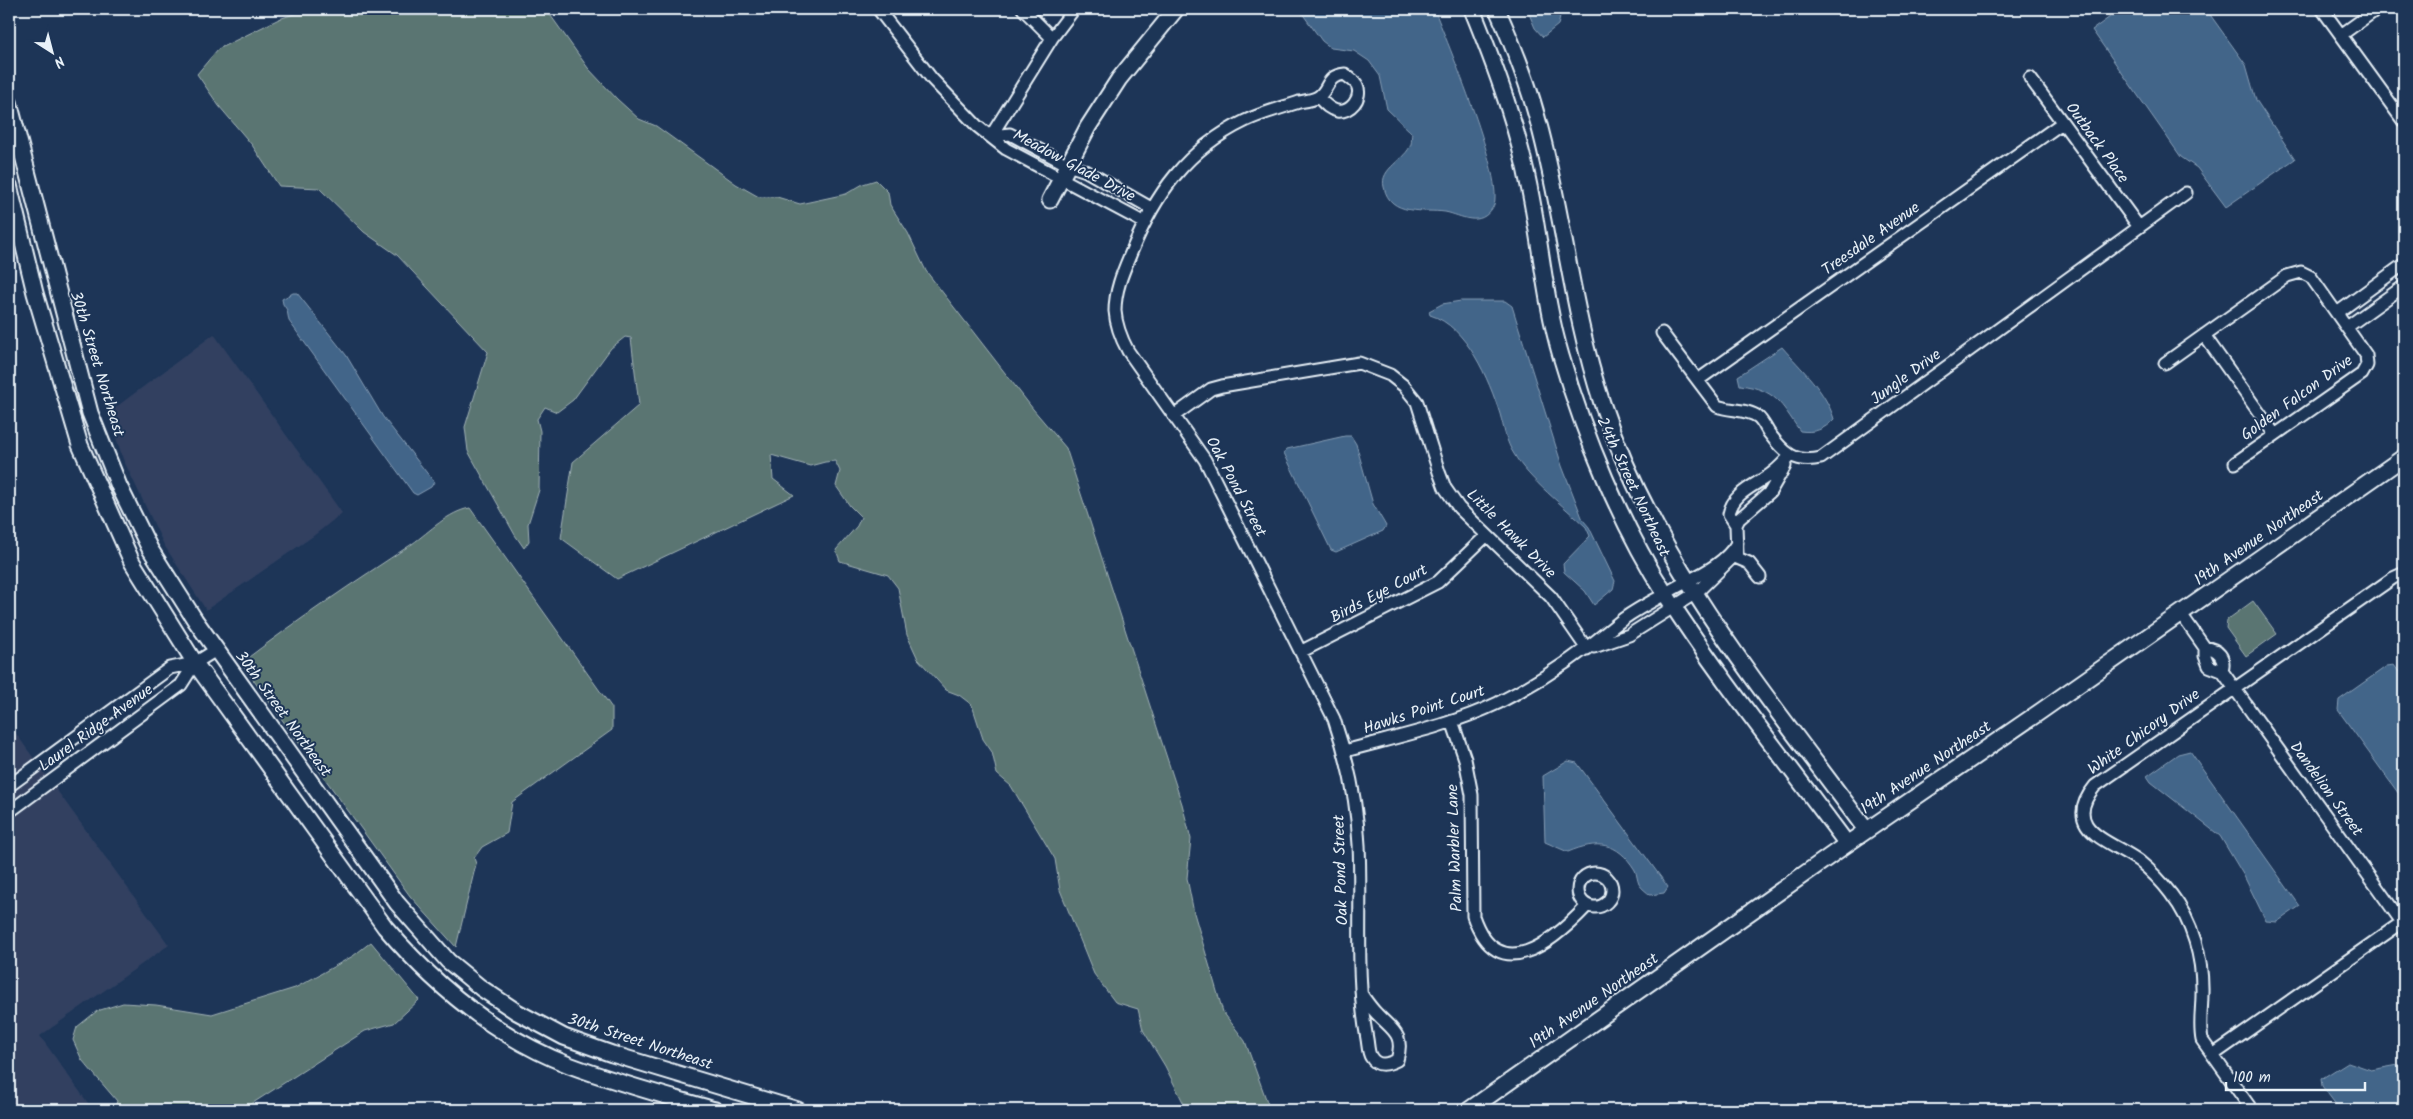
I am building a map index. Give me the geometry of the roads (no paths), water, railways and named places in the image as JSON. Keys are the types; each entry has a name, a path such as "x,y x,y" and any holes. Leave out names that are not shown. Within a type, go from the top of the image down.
{"street":[{"name":"Meadow Glade Drive","path":"878,9 932,79 977,126 1006,150 1144,222"},
{"path":"1023,9 1052,38"},
{"path":"991,136 1052,38 1074,9"},
{"path":"1050,200 1088,127 1119,79 1176,9"},
{"name":"24th Street Northeast","path":"1472,9 1495,68 1514,127 1530,190 1549,304 1560,355 1595,454 1638,545 1665,593 1716,668 1847,844"},
{"name":"24th Street Northeast","path":"1497,9 1519,59 1538,121 1554,190 1574,302 1586,351 1602,404 1620,451 1650,518 1694,594 1866,830"},
{"path":"2322,9 2404,122"},
{"path":"2341,35 2377,9"},
{"name":"Outback Place","path":"2030,78 2139,227"},
{"name":"Oak Pond Street","path":"1318,97 1246,121 1220,136 1175,175 1151,208 1144,222 1117,288 1115,312 1119,334 1128,351 1205,460 1302,651 1334,719 1345,751 1356,816 1359,845 1362,996 1370,1057 1378,1064 1388,1064 1397,1060 1401,1047 1391,1025 1378,1015 1362,996"},
{"name":"30th Street Northeast","path":"9,102 90,413 119,486 150,549 216,650 396,903 448,960 480,988 517,1012 564,1037 612,1054 798,1110"},
{"name":"Treesdale Avenue","path":"1698,380 2062,123"},
{"name":"Meadow Glade Drive","path":"991,136 1010,134 1068,165 1086,171 1151,208"},
{"path":"9,186 35,293 80,445 132,562 195,663 385,927 410,957 450,994 487,1021 525,1044 568,1065 616,1082 715,1110"},
{"name":"Jungle Drive","path":"1790,456 1798,459 1815,460 1828,455 2186,193"},
{"path":"2337,313 2404,264"},
{"name":"Golden Falcon Drive","path":"2165,363 2293,272 2306,273 2311,277 2337,313 2366,355 2368,360 2365,370 2235,463"},
{"path":"2346,327 2404,286"},
{"path":"1662,333 1717,406 1729,411 1748,412 1759,417 1770,435 1790,456"},
{"path":"2204,335 2275,435"},
{"name":"Little Hawk Drive","path":"1175,415 1211,389 1222,386 1359,363 1390,375 1404,386 1417,402 1445,488 1459,508 1551,597 1587,649"},
{"path":"1736,525 1743,515 1775,486 1790,456"},
{"path":"1760,577 1749,563 1734,557 1737,543 1736,525 1729,514 1735,501 1751,485 1773,473 1790,456"},
{"name":"19th Avenue Northeast","path":"1469,1110 1866,830 2181,614 2404,457"},
{"name":"Birds Eye Court","path":"1302,651 1438,582 1486,536"},
{"name":"Hawks Point Court","path":"1345,751 1452,721 1496,704 1521,691 1587,649 1618,623 1685,580 1717,564 1732,551 1737,543"},
{"name":"Hawks Point Court","path":"1587,649 1629,635 1694,594 1734,557"},
{"name":"White Chicory Drive","path":"2252,1110 2202,1040 2200,1032 2202,988 2200,958 2192,931 2183,912 2171,894 2138,861 2097,838 2087,825 2083,810 2085,802 2095,786 2392,578 2404,573"},
{"name":"Dandelion Street","path":"2181,614 2205,648 2206,661 2210,666 2222,671 2404,923"},
{"name":"Laurel Ridge Avenue","path":"9,786 170,668 195,663 216,650"},
{"name":"Laurel Ridge Avenue","path":"9,812 181,685 195,663"},
{"name":"Palm Warbler Lane","path":"1452,721 1466,759 1472,795 1473,916 1479,933 1487,944 1499,952 1518,954 1535,950 1565,929 1587,906"},
{"path":"50,756 62,773"},
{"path":"2212,1055 2404,923"}]}
